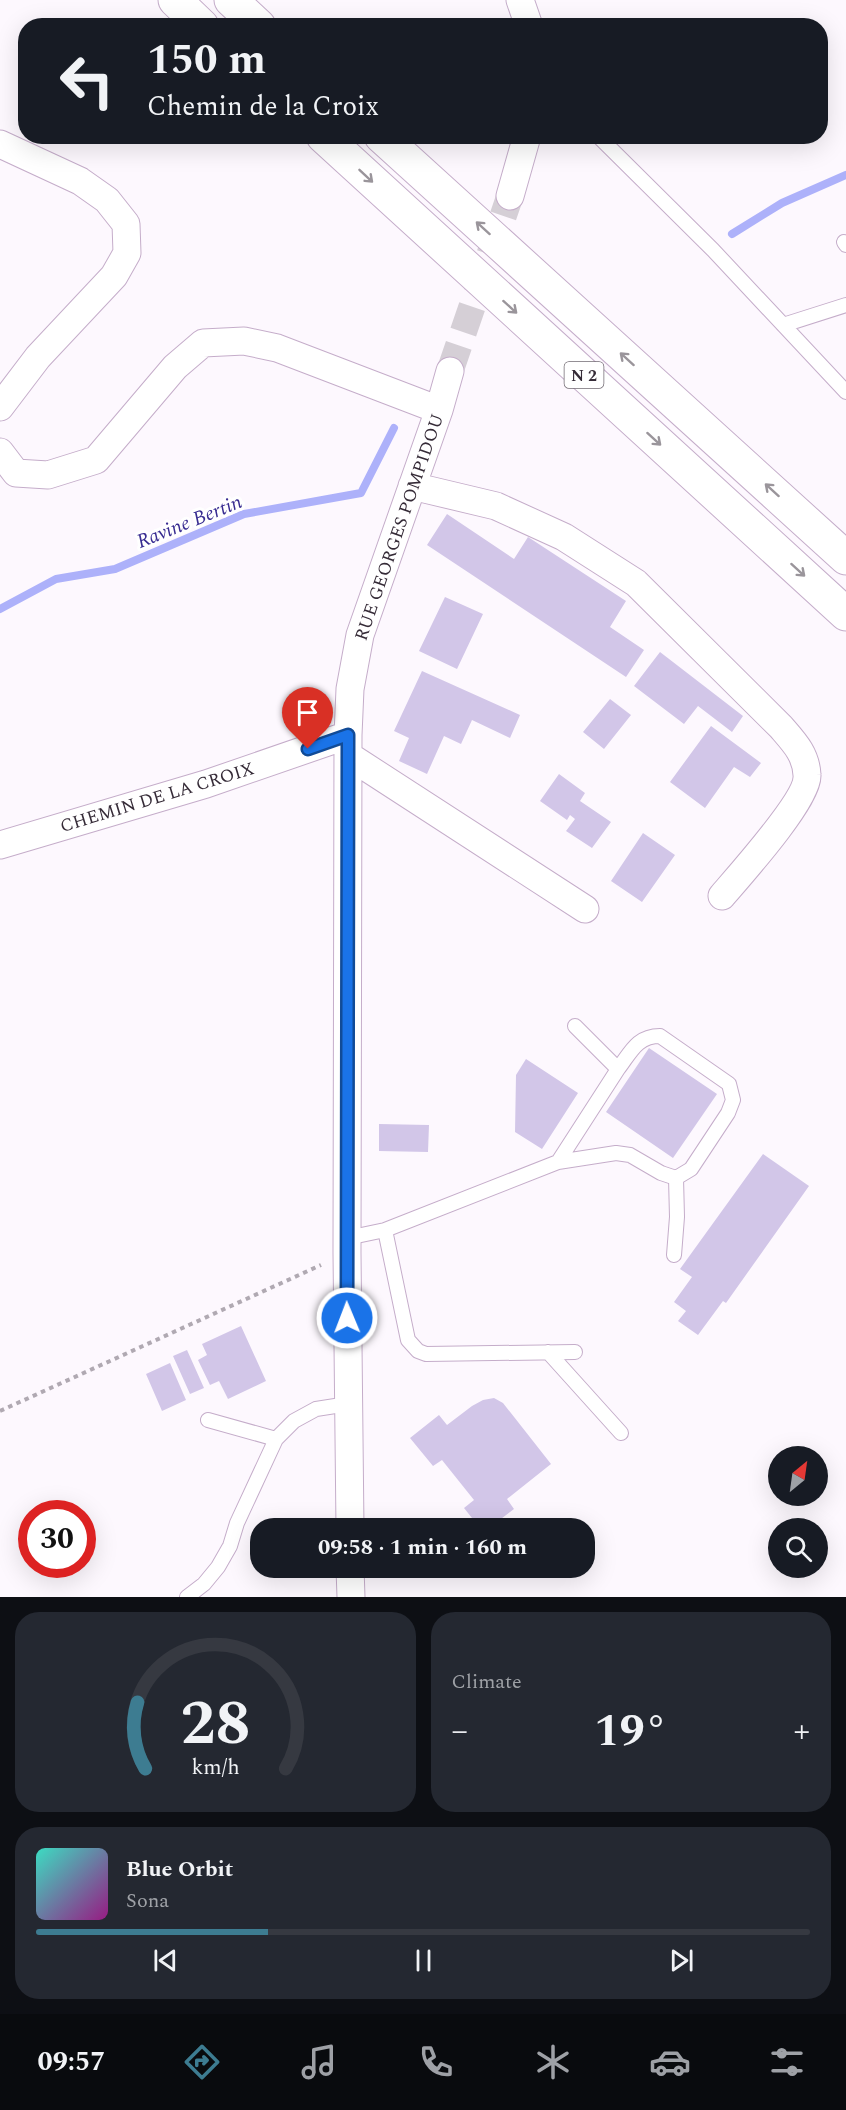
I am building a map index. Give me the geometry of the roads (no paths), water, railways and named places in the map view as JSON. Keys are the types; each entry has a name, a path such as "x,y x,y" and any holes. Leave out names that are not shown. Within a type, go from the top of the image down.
{"highway":[{"path":"175,0 194,18"},
{"path":"231,0 250,18"},
{"name":"N 2","path":"332,144 846,614"},
{"name":"N 2","path":"390,144 846,558"}],"street":[{"path":"520,0 526,18"},
{"path":"0,144 81,181 106,200 126,224 127,253 114,276 38,357 0,407"},
{"path":"510,196 525,144"},
{"path":"0,452 16,473 48,475 96,460 175,366 203,343 244,341 277,348 439,410"},
{"name":"RUE GEORGES POMPIDOU","path":"350,1518 347,1246 350,689 360,635 439,410 450,371"},
{"path":"412,486 496,506 564,537 636,583 781,727 802,752 808,777 800,799 722,896"},
{"path":"348,745 585,909"},
{"name":"CHEMIN DE LA CROIX","path":"0,845 348,745"},
{"path":"350,1578 351,1597"}],"lane":[{"path":"606,144 713,250 846,392"},
{"path":"783,325 846,305"},
{"path":"575,1026 618,1069"},
{"path":"347,1246 558,1162 616,1153 630,1155 661,1173 676,1178 691,1169 728,1113 733,1100 729,1084 660,1036 647,1036 637,1044 618,1069 558,1162"},
{"path":"674,1255 677,1217 676,1178"},
{"path":"386,1230 408,1340 418,1351 426,1354 575,1352"},
{"path":"548,1352 621,1433"},
{"path":"187,1597 204,1584 218,1567 230,1546 237,1523 276,1439 294,1421 316,1409 348,1404"},
{"path":"208,1420 276,1439"}],"waterway":[{"name":"Ravine Bertin","path":"732,234 782,203 846,175"},
{"name":"Ravine Bertin","path":"0,609 56,579 115,569 244,514 361,493 394,428"}],"tunnel":[{"path":"450,371 510,196"}]}
